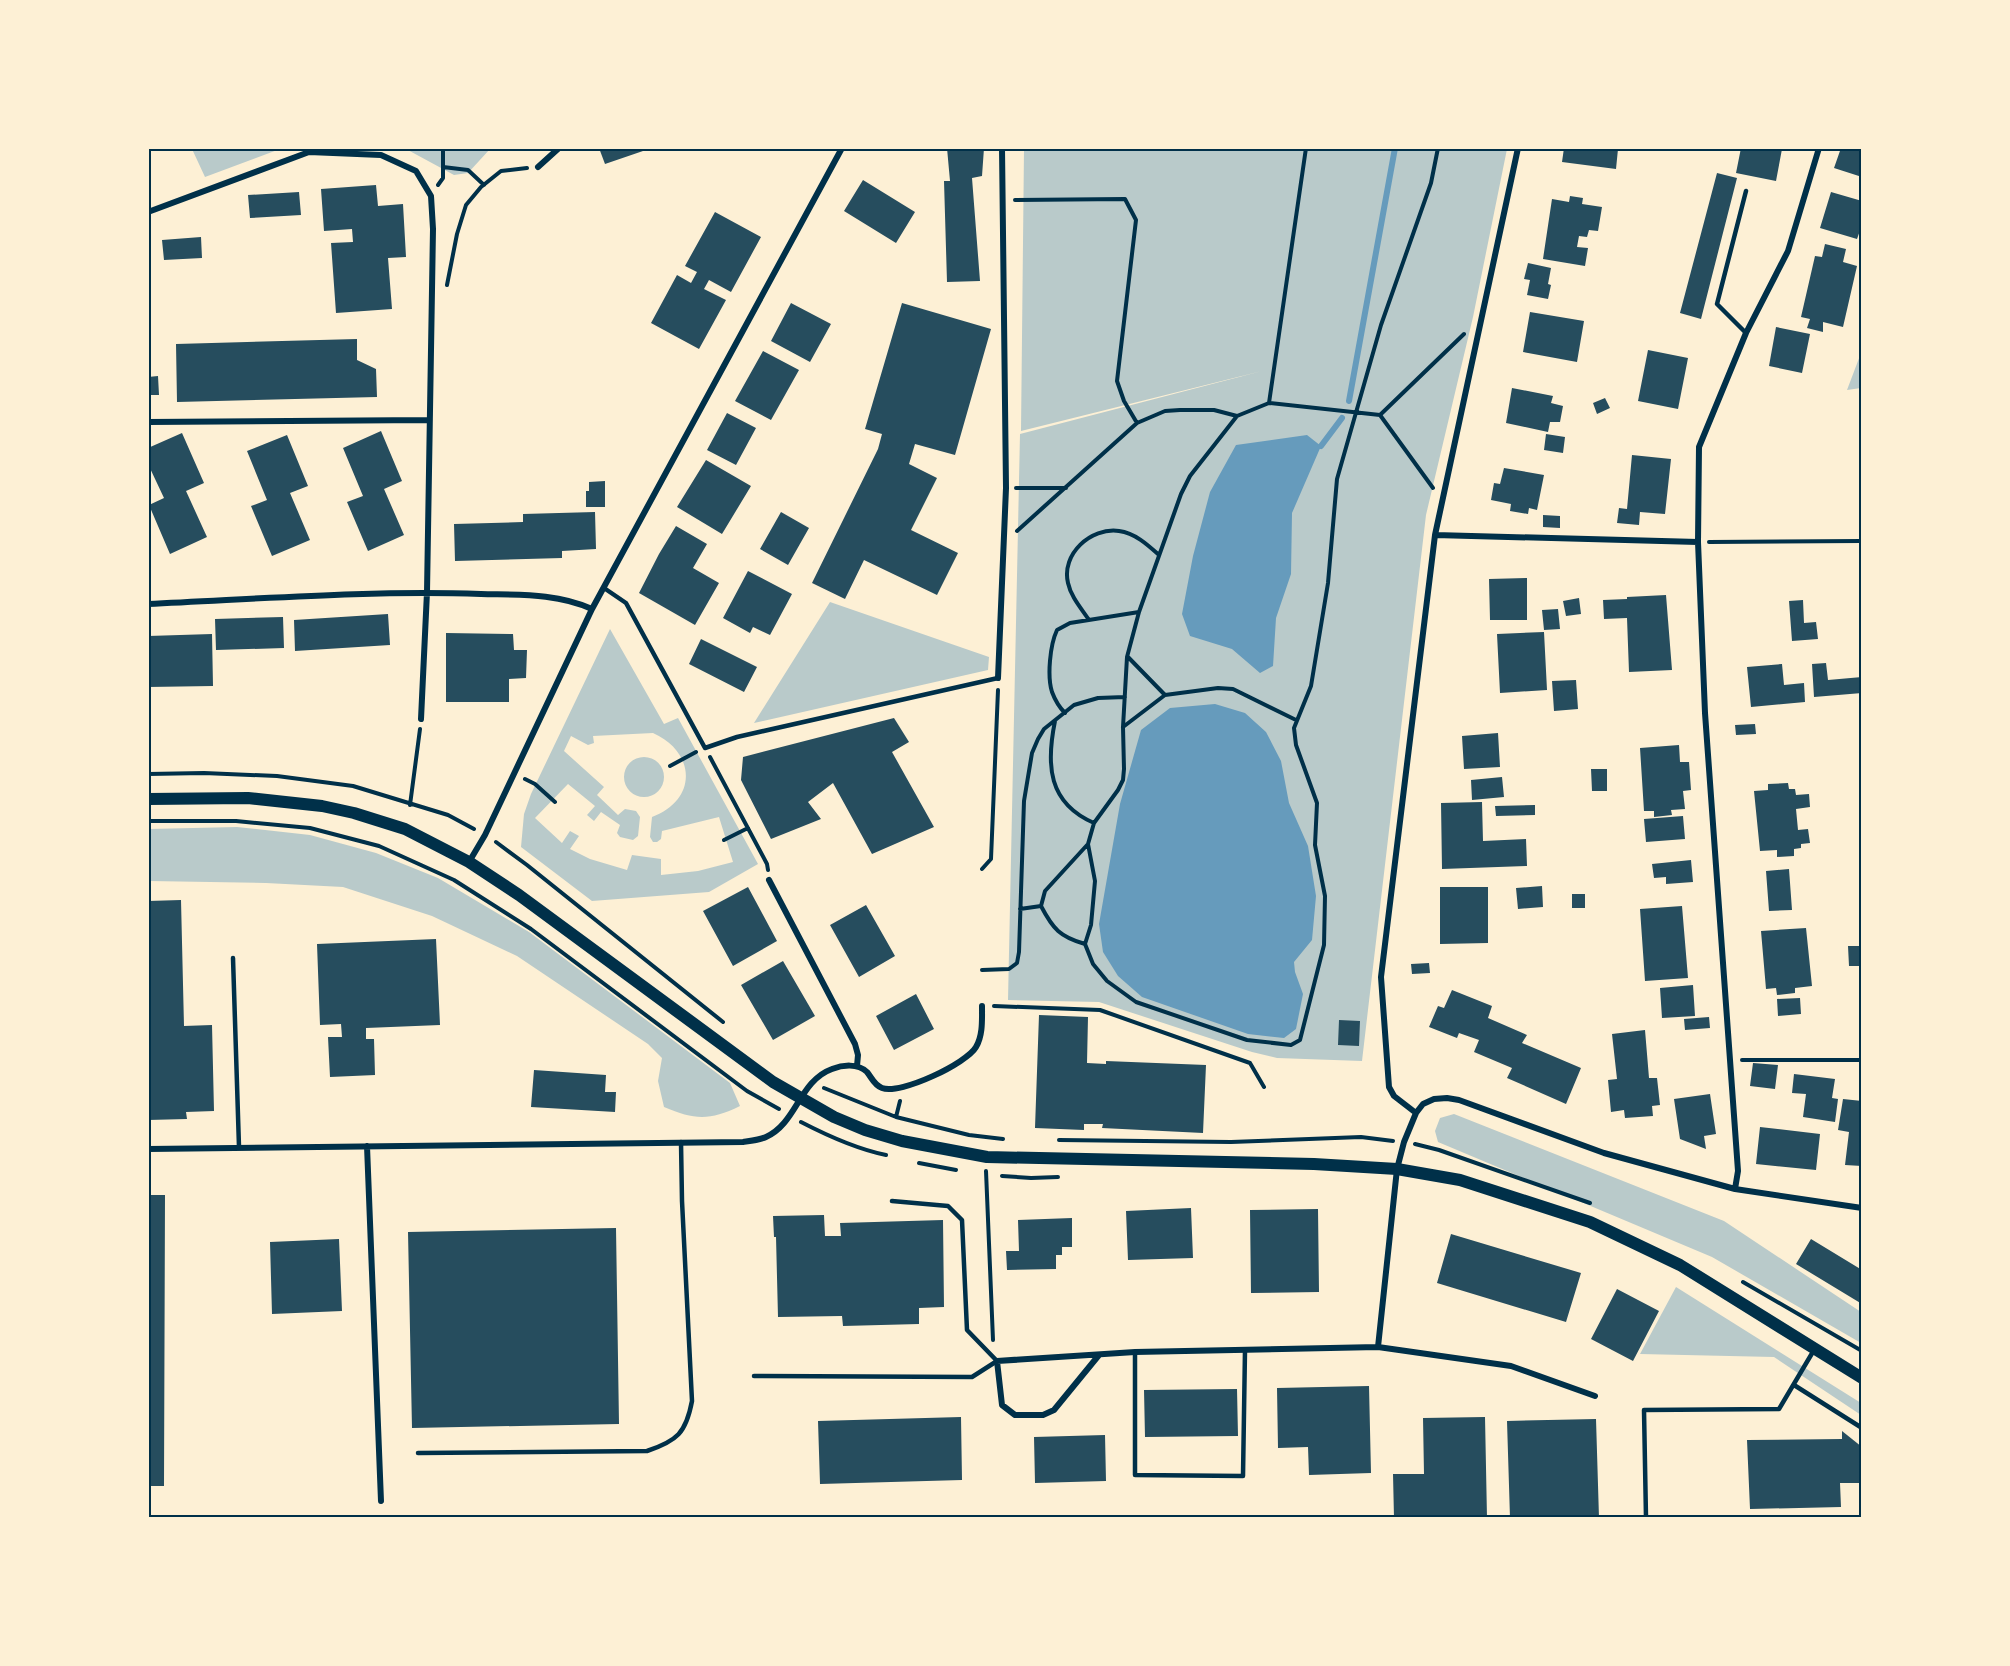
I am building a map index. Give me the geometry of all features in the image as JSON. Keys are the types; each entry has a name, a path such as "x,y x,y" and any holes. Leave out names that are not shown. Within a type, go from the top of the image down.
{"main road":[{"path":"148,799 248,798 322,806 354,813 405,830 469,862 519,895 773,1082 834,1116 865,1130 902,1141 987,1157 1314,1164 1397,1169 1460,1180 1590,1222 1680,1265 1862,1378"}],"street":[{"path":"538,167 559,148"},
{"path":"469,862 485,835 592,609 842,148"},
{"path":"998,678 1006,488 1002,148"},
{"path":"1416,1113 1394,1096 1389,1087 1381,977 1435,535 1518,148"},
{"path":"1735,1189 1738,1171 1705,713 1698,542 1699,447 1746,333 1788,251 1819,148"},
{"path":"148,213 309,152 381,155 416,171 431,196 433,229 427,592 421,719"},
{"path":"148,422 429,420"},
{"path":"1435,535 1698,542"},
{"path":"148,604 427,592 547,596 574,601 592,609"},
{"path":"769,879 855,1044 858,1055 857,1066"},
{"path":"148,1149 743,1142 765,1138 784,1124 810,1083 832,1069 846,1065 857,1066 866,1071 874,1083 882,1088 903,1089 968,1056 975,1049 982,1029 982,1006"},
{"path":"1378,1347 1397,1169 1416,1113 1423,1104 1434,1099 1459,1100 1604,1153 1735,1189 1862,1208"},
{"path":"367,1146 381,1501"},
{"path":"1099,1355 1054,1410 1043,1415 1015,1415 1002,1405 997,1361 1135,1352 1378,1347 1511,1366 1595,1396"}],"lane":[{"path":"1746,190 1717,304 1746,333"},
{"path":"604,588 626,603 705,748 748,734 998,678"},
{"path":"233,958 239,1148"},
{"path":"418,1453 647,1451 668,1444 679,1435 689,1417 692,1401 681,1201 681,1142"},
{"path":"754,1376 972,1377 997,1361 967,1330 962,1220 948,1206 892,1201"},
{"path":"1646,1518 1644,1410 1779,1409 1815,1349"},
{"path":"1135,1352 1135,1475 1243,1476 1245,1350"},
{"path":"1794,1385 1862,1428"}],"path":[{"path":"431,196 443,178 444,148"},
{"path":"1269,403 1306,148"},
{"path":"1088,844 1095,881 1091,925 1085,944 1093,964 1107,981 1136,1002 1247,1040 1290,1045 1300,1040 1324,945 1325,896 1316,845 1317,803 1296,745 1294,728 1311,686 1328,583 1337,479 1381,325 1431,183 1438,148"},
{"path":"443,167 468,170 484,185"},
{"path":"446,292 457,234 466,205 484,185 501,171 538,167"},
{"path":"1002,200 1125,199 1136,220 1117,381 1124,401 1137,423"},
{"path":"1380,415 1483,317"},
{"path":"1085,944 1068,939 1051,927 1041,906 1045,891 1088,844 1094,823 1123,780 1127,657 1139,612 1181,494 1190,476 1237,416 1269,403 1380,415 1442,500"},
{"path":"1005,542 1137,423 1165,411 1214,410 1237,416"},
{"path":"1006,488 1067,488"},
{"path":"1089,620 1074,598 1067,581 1069,562 1081,543 1107,531 1120,531 1143,542 1159,555"},
{"path":"1698,542 1862,541"},
{"path":"1065,713 1051,690 1050,656 1057,630 1063,625 1139,612"},
{"path":"1127,657 1165,695"},
{"path":"982,869 991,859 998,678"},
{"path":"1123,728 1165,695 1218,688 1233,689 1296,720"},
{"path":"982,970 1009,969 1017,963 1024,801 1032,753 1038,739 1044,729 1074,705 1098,698 1125,698"},
{"path":"411,804 421,719"},
{"path":"1056,720 1050,757 1054,782 1059,793 1080,817 1094,823"},
{"path":"670,766 705,748 767,864 769,879"},
{"path":"514,774 535,784 555,802"},
{"path":"148,821 236,821 310,828 379,846 454,880 531,929 747,1090 820,1132 868,1151 891,1157"},
{"path":"724,840 748,828"},
{"path":"1020,909 1041,906"},
{"path":"982,1006 1100,1010 1250,1063 1264,1087"},
{"path":"1729,1060 1862,1060"},
{"path":"915,1162 962,1171"},
{"path":"997,1361 993,1344 985,1174 1031,1178 1060,1177"}],"shaded area":[{"path":"192,149 280,149 205,177"},
{"path":"406,149 490,149 468,173 454,175"},
{"path":"1024,149 1507,149 1473,317 1426,515 1362,1061 1277,1058 1099,1002 1008,1000 1020,434 1262,371 1021,431"},
{"path":"1861,353 1861,388 1847,390"},
{"path":"830,602 989,657 988,670 754,723"},
{"path":"610,629 664,724 678,718 758,864 709,892 592,901 521,847 524,814 531,794","holes":["653,733 667,741 684,763 686,776 684,788 678,799 667,809 652,817 650,837 653,842 657,842 661,839 662,831 719,817 733,862 698,871 661,875 661,859 632,855 627,870 590,859 570,849 579,836 570,831 562,843 535,818 568,784 595,806 587,815 594,821 601,812 620,825 617,833 620,837 633,840 638,836 640,817 636,811 625,809 618,815 597,795 604,787 564,751 571,736 588,745 594,743 593,736"]},
{"path":"644,757 652,758 658,763 663,769 663,785 658,791 652,796 644,797 636,796 630,791 625,785 624,777 625,769 630,763 636,758"},
{"path":"237,827 310,835 376,853 438,878 529,932 730,1083 740,1106 719,1114 702,1117 664,1107 658,1081 662,1058 648,1044 517,956 432,916 343,887 149,881 149,829"},
{"path":"1454,1114 1724,1221 1861,1312 1861,1343 1712,1257 1438,1142 1435,1131 1440,1118"},
{"path":"1676,1287 1861,1403 1861,1415 1774,1357 1640,1354"}],"water":[{"path":"1307,435 1321,446 1292,513 1291,574 1276,618 1273,666 1260,673 1232,649 1190,636 1182,614 1193,556 1210,492 1236,445"},
{"path":"1215,704 1245,713 1266,732 1281,761 1289,803 1308,846 1316,896 1312,940 1294,962 1303,994 1296,1029 1284,1038 1248,1034 1142,997 1118,976 1103,952 1099,924 1120,804 1141,730 1170,708"}],"building":[{"path":"599,148 643,148 643,151 605,164"},
{"path":"947,148 984,148 982,176 972,178 980,281 947,282 944,181 950,181"},
{"path":"1564,148 1618,149 1616,169 1562,162"},
{"path":"1741,148 1782,149 1776,181 1736,173"},
{"path":"1841,148 1862,148 1862,177 1834,168"},
{"path":"1717,173 1737,178 1701,319 1680,313"},
{"path":"863,180 915,212 896,243 844,211"},
{"path":"376,185 378,206 403,204 406,257 388,258 392,309 336,313 331,243 353,242 352,229 324,231 321,189"},
{"path":"299,192 301,215 250,218 248,195"},
{"path":"1831,192 1862,201 1862,225 1857,239 1820,228"},
{"path":"1570,196 1583,198 1582,204 1602,207 1598,231 1589,230 1587,237 1579,236 1577,247 1588,248 1585,266 1543,259 1552,199 1569,202"},
{"path":"715,212 761,237 731,292 709,280 704,289 726,300 699,349 651,323 677,275 691,283 697,272 685,266"},
{"path":"201,237 202,258 164,260 162,240"},
{"path":"1825,244 1846,249 1843,262 1857,266 1843,327 1823,322 1823,332 1807,328 1810,319 1801,317 1815,256 1822,257"},
{"path":"1528,263 1551,268 1548,299 1527,295 1530,280 1524,279"},
{"path":"791,303 831,324 810,362 771,341"},
{"path":"902,303 991,329 955,455 915,444 909,464 937,478 911,530 958,553 937,595 864,560 845,599 812,583 878,449 882,434 865,429"},
{"path":"1530,312 1584,321 1577,362 1523,352"},
{"path":"1776,327 1810,334 1802,373 1769,366"},
{"path":"357,339 357,360 376,369 377,397 177,402 176,344"},
{"path":"1648,350 1688,358 1678,409 1638,401"},
{"path":"763,351 799,370 771,420 735,401"},
{"path":"158,376 159,395 148,395 148,377"},
{"path":"1512,388 1553,396 1551,403 1563,406 1560,422 1550,422 1548,432 1506,423"},
{"path":"1605,398 1610,408 1597,414 1593,403"},
{"path":"727,413 756,428 736,465 707,450"},
{"path":"381,431 402,481 384,489 404,535 368,551 347,502 363,496 343,448"},
{"path":"182,433 204,483 186,491 207,537 170,554 149,505 164,498 148,464 148,448"},
{"path":"1546,434 1565,437 1563,453 1544,450"},
{"path":"287,435 308,486 290,493 310,540 272,556 251,506 267,500 247,451"},
{"path":"1632,455 1671,459 1665,514 1640,512 1639,525 1617,523 1619,508 1627,509"},
{"path":"706,460 751,486 722,534 677,507"},
{"path":"1504,468 1544,475 1537,510 1529,508 1528,514 1510,511 1511,504 1491,500 1494,483 1500,484"},
{"path":"605,481 605,507 586,507 586,491 589,491 589,482"},
{"path":"595,512 596,549 562,551 562,558 455,561 454,524 523,522 523,514"},
{"path":"781,512 809,528 788,565 760,549"},
{"path":"1543,515 1560,516 1560,528 1543,527"},
{"path":"676,526 707,544 693,568 719,583 695,625 639,593"},
{"path":"748,571 792,594 770,635 753,627 750,633 723,618"},
{"path":"1527,578 1527,620 1490,620 1489,579"},
{"path":"1666,595 1672,670 1629,672 1627,618 1604,619 1603,600"},
{"path":"1579,598 1581,614 1566,616 1563,601"},
{"path":"1803,600 1804,623 1816,622 1818,639 1792,641 1789,601"},
{"path":"1558,609 1560,629 1544,630 1542,610"},
{"path":"388,614 390,645 295,651 294,620"},
{"path":"283,617 284,648 216,650 215,619"},
{"path":"1544,632 1547,690 1500,693 1497,634"},
{"path":"446,633 513,634 514,650 527,650 526,678 509,679 509,702 446,702"},
{"path":"212,634 213,686 148,687 148,636"},
{"path":"701,639 757,667 744,692 689,664"},
{"path":"1826,663 1828,680 1862,677 1862,693 1814,697 1812,664"},
{"path":"1782,664 1784,685 1804,683 1805,702 1751,707 1747,667"},
{"path":"1576,680 1578,709 1554,711 1552,681"},
{"path":"894,718 909,742 892,752 934,827 872,854 833,783 808,802 821,819 771,839 741,780 743,757"},
{"path":"1755,724 1756,734 1736,735 1735,725"},
{"path":"1498,733 1500,767 1464,769 1462,736"},
{"path":"1679,745 1680,762 1689,762 1691,790 1683,791 1685,809 1671,810 1672,815 1654,817 1654,811 1644,811 1640,748"},
{"path":"1591,769 1607,769 1607,791 1592,791"},
{"path":"1502,777 1504,797 1472,800 1471,780"},
{"path":"1788,783 1789,789 1795,789 1796,795 1809,794 1810,807 1796,809 1798,830 1808,829 1810,843 1801,844 1801,848 1794,849 1794,856 1777,857 1777,850 1760,851 1754,791 1768,790 1768,784"},
{"path":"1482,802 1483,841 1526,839 1527,866 1442,869 1441,803"},
{"path":"1535,805 1535,815 1496,816 1495,806"},
{"path":"1683,816 1685,839 1646,842 1644,819"},
{"path":"1691,860 1693,882 1666,884 1666,877 1654,878 1652,864"},
{"path":"1789,869 1792,910 1769,911 1766,871"},
{"path":"1542,886 1543,907 1518,909 1516,888"},
{"path":"748,887 777,941 733,966 703,911"},
{"path":"1440,887 1488,887 1488,943 1440,944"},
{"path":"1572,894 1585,894 1585,908 1572,908"},
{"path":"181,900 184,1026 212,1025 214,1111 186,1112 187,1119 148,1120 148,901"},
{"path":"866,905 895,956 859,977 830,925"},
{"path":"1682,906 1688,978 1645,981 1640,909"},
{"path":"1806,928 1812,986 1795,988 1795,993 1777,995 1776,988 1766,989 1761,931"},
{"path":"436,939 440,1025 366,1028 366,1039 374,1039 375,1075 330,1077 328,1037 342,1037 341,1024 320,1025 317,944"},
{"path":"1848,946 1860,946 1861,966 1849,966"},
{"path":"783,961 815,1016 773,1040 741,985"},
{"path":"1429,963 1430,973 1412,974 1411,964"},
{"path":"1693,985 1695,1016 1662,1018 1660,988"},
{"path":"1452,990 1492,1006 1488,1018 1527,1035 1522,1043 1581,1068 1566,1104 1507,1078 1512,1068 1474,1052 1479,1040 1459,1033 1457,1038 1429,1027 1438,1006 1444,1008"},
{"path":"916,994 934,1029 894,1050 876,1016"},
{"path":"1800,998 1801,1014 1778,1016 1777,999"},
{"path":"1039,1015 1088,1017 1087,1063 1106,1064 1106,1061 1206,1065 1203,1133 1102,1128 1103,1124 1084,1124 1084,1130 1035,1128"},
{"path":"1709,1017 1710,1028 1685,1030 1684,1019"},
{"path":"1339,1020 1360,1021 1359,1046 1338,1045"},
{"path":"1645,1030 1649,1078 1657,1078 1660,1105 1652,1106 1653,1116 1625,1118 1624,1110 1611,1112 1608,1080 1617,1079 1612,1034"},
{"path":"1753,1063 1778,1065 1775,1089 1750,1086"},
{"path":"534,1070 606,1075 605,1092 616,1092 615,1112 531,1107"},
{"path":"1794,1074 1835,1079 1832,1098 1838,1099 1835,1122 1803,1117 1806,1094 1792,1093"},
{"path":"1710,1094 1716,1134 1704,1136 1706,1149 1680,1139 1674,1099"},
{"path":"1843,1099 1862,1101 1862,1166 1845,1165 1849,1132 1838,1130"},
{"path":"1760,1127 1820,1134 1816,1170 1756,1164"},
{"path":"148,1195 165,1195 164,1486 148,1486"},
{"path":"1191,1208 1193,1258 1128,1260 1126,1211"},
{"path":"1318,1209 1319,1292 1251,1293 1250,1210"},
{"path":"824,1215 825,1236 841,1236 840,1223 943,1220 944,1307 919,1308 919,1324 843,1326 842,1316 778,1317 776,1237 774,1237 773,1216"},
{"path":"1072,1218 1072,1247 1062,1247 1062,1255 1056,1255 1056,1269 1007,1270 1006,1251 1019,1251 1018,1220"},
{"path":"616,1228 619,1424 412,1428 408,1232"},
{"path":"1451,1234 1581,1273 1566,1322 1437,1283"},
{"path":"339,1239 342,1311 272,1314 270,1242"},
{"path":"1811,1239 1862,1270 1862,1304 1796,1264"},
{"path":"1617,1289 1659,1311 1633,1361 1591,1339"},
{"path":"1369,1386 1371,1473 1309,1475 1308,1447 1278,1448 1277,1388"},
{"path":"1237,1389 1238,1436 1145,1437 1144,1390"},
{"path":"961,1417 962,1480 820,1484 818,1421"},
{"path":"1485,1417 1487,1518 1394,1518 1393,1474 1424,1474 1423,1418"},
{"path":"1596,1419 1599,1518 1510,1518 1507,1421"},
{"path":"1842,1431 1862,1447 1862,1483 1840,1483 1841,1507 1750,1509 1747,1440 1842,1439"},
{"path":"1105,1435 1106,1481 1035,1483 1034,1437"}],"waterway":[{"path":"1349,401 1395,148"},
{"path":"1321,446 1342,418"}]}
